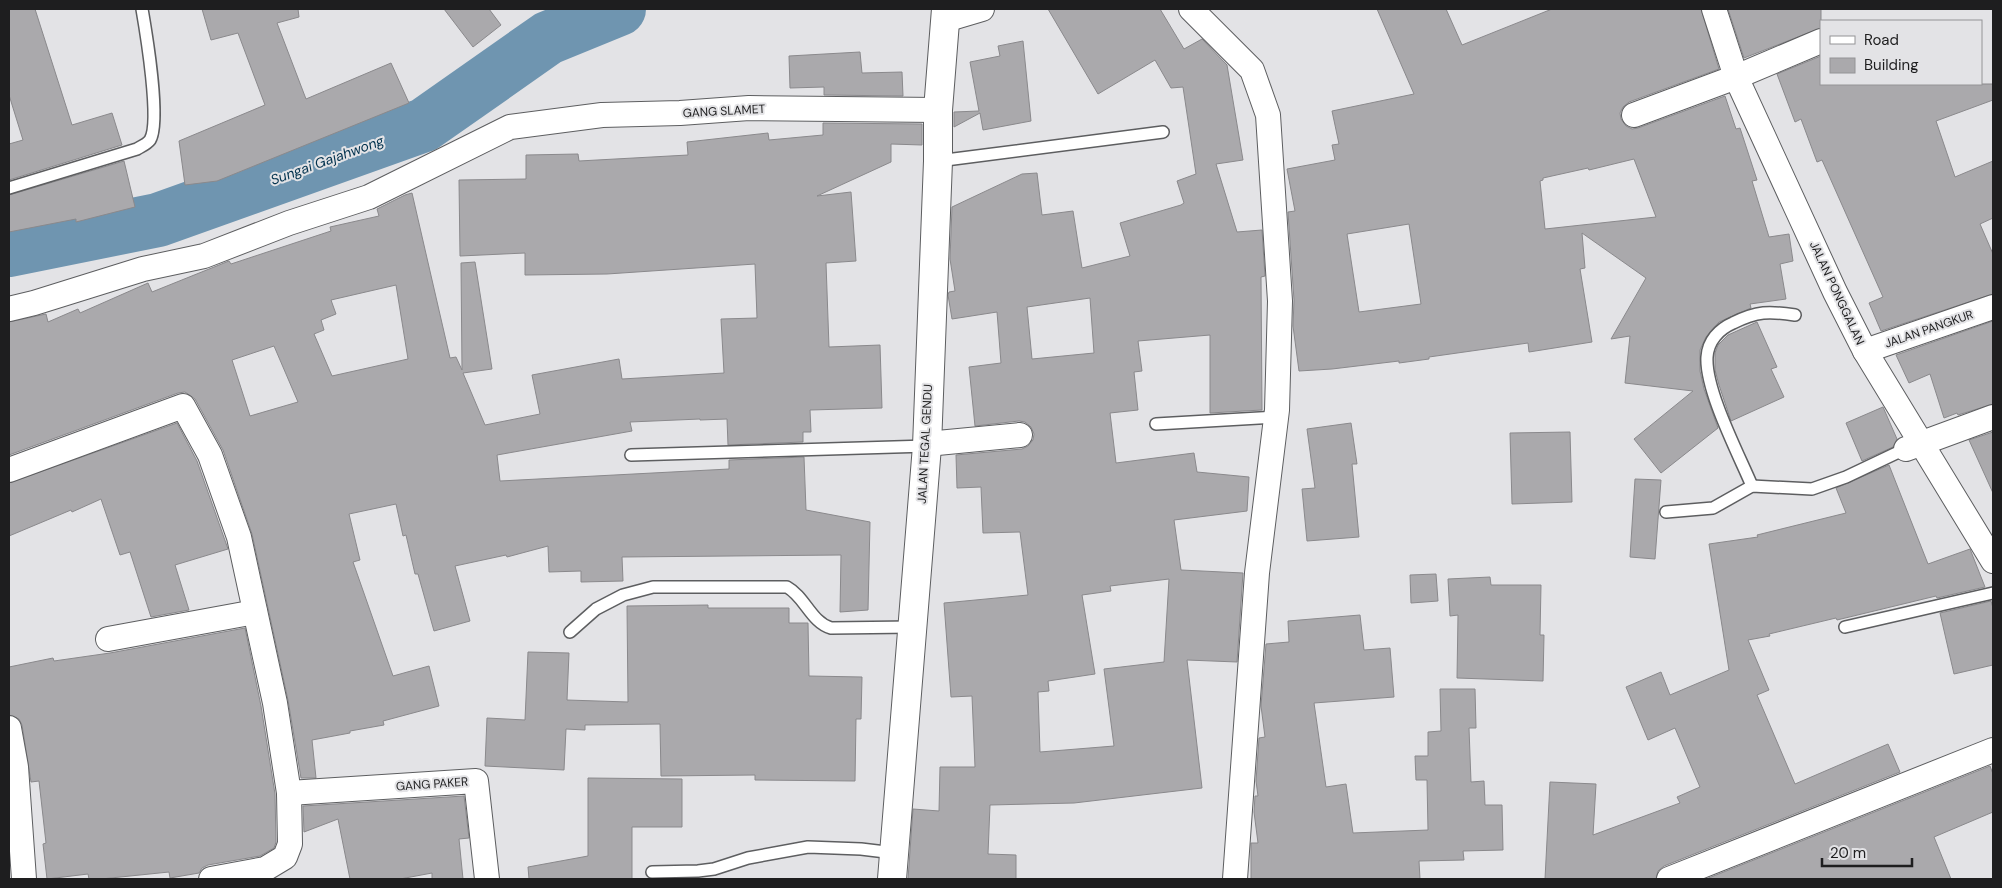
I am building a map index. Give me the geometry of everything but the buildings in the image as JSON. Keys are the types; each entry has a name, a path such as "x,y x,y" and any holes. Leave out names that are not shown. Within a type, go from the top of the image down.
{"street":[{"path":"946,14 982,9"},
{"name":"JALAN PONGGALAN","path":"1714,9 1736,77 1864,351 1913,446 1993,561"},
{"path":"1203,12 1252,70 1268,115 1280,301 1276,417 1257,573 1235,879"},
{"name":"JALAN TEGAL GENDU","path":"893,866 927,445 938,161 938,110 946,14"},
{"path":"1634,115 1736,77 1820,41"},
{"name":"GANG SLAMET","path":"9,309 143,269 204,256 289,223 369,197 510,128 602,115 680,114 749,108 938,110"},
{"name":"JALAN PANGKUR","path":"1864,351 1993,307"},
{"path":"9,470 183,406 210,455 239,537 275,703 289,793 290,844 284,857 264,869 211,879"},
{"path":"1913,446 1993,417"},
{"path":"927,445 1020,435"},
{"path":"108,639 255,612"},
{"path":"9,728 16,767 24,879"},
{"path":"1670,879 1993,750"},
{"name":"GANG PAKER","path":"289,793 476,781 487,879"}],"lane":[{"path":"9,188 137,149 146,144 151,138 155,122 150,51 142,9"},
{"path":"938,161 1163,132"},
{"path":"1752,486 1715,399 1709,378 1707,357 1712,340 1721,328 1752,314 1772,311 1795,316"},
{"path":"1156,424 1276,417"},
{"path":"632,455 927,445"},
{"path":"1666,512 1713,508 1752,486 1812,489 1846,477 1913,446"},
{"path":"570,632 596,609 623,595 653,587 787,588 799,596 819,621 831,628 912,627"},
{"path":"1845,627 1993,593"},
{"path":"652,872 714,869 748,858 808,847 861,849 893,866"}],"waterway":[{"name":"Sungai Gajahwong","path":"9,250 158,220 424,125 548,38 619,9"}]}
